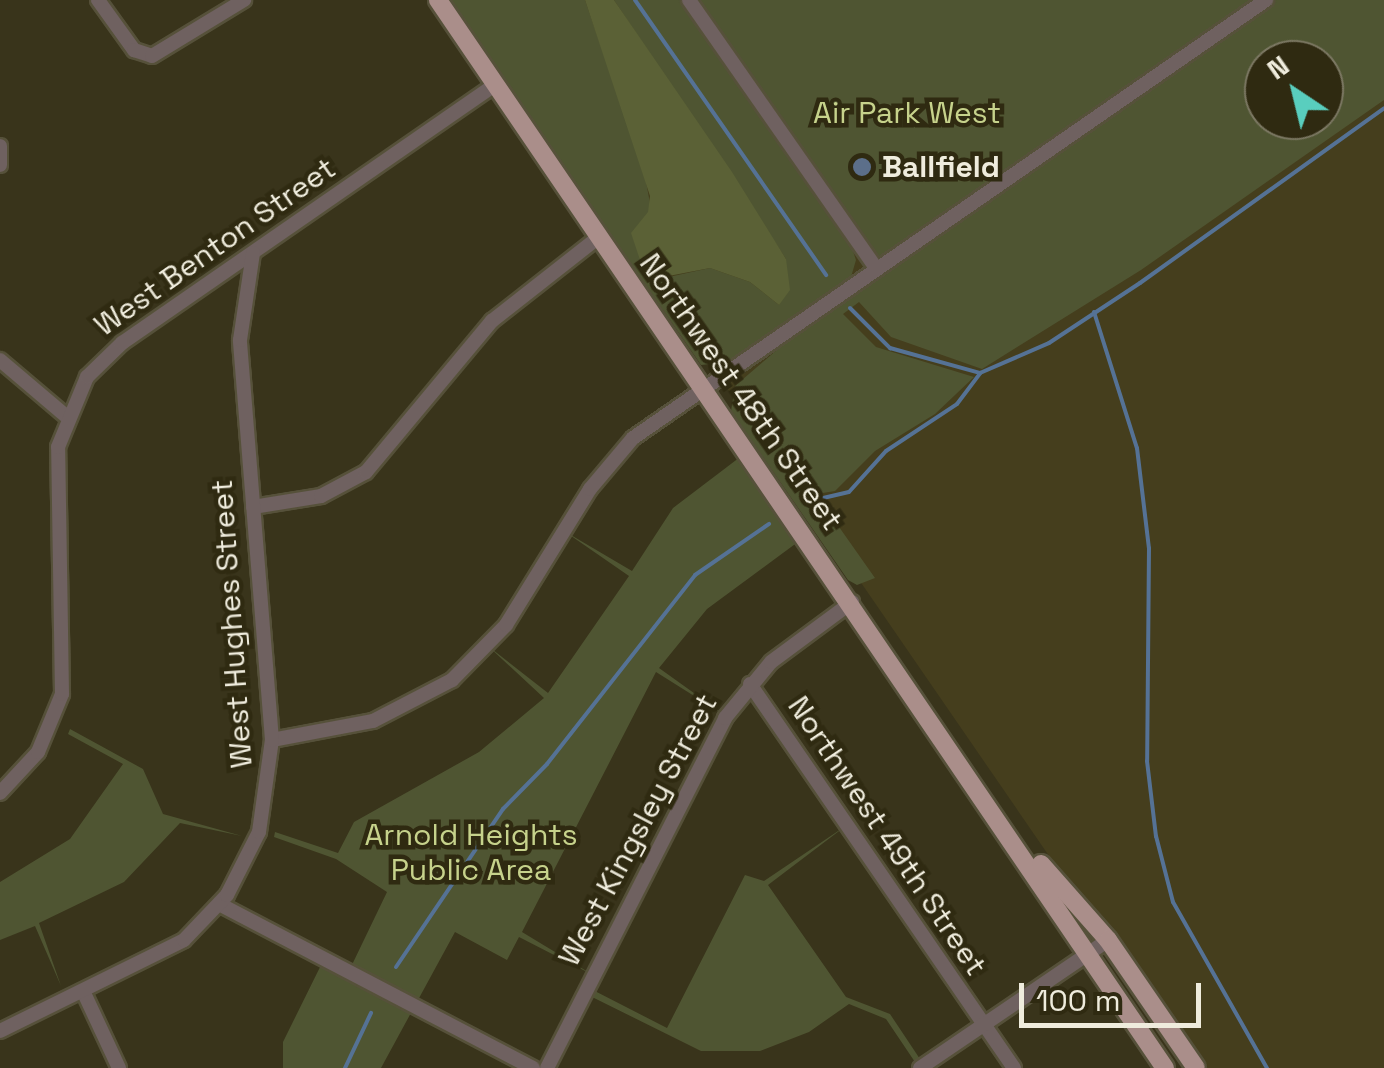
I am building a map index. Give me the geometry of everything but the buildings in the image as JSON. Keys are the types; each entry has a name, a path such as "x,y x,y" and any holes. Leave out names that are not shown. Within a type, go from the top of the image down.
{"main road":[{"name":"Northwest 48th Street","path":"438,0 998,814 1165,1068"},
{"name":"Northwest 48th Street","path":"998,814 1108,940 1196,1068"}],"street":[{"path":"98,0 134,50 157,56 244,0"},
{"path":"689,0 877,269"},
{"path":"272,740 373,722 452,680 506,625 608,464 704,387 1266,0"},
{"name":"West Benton Street","path":"0,793 38,752 62,694 57,461 66,416 108,354 496,84"},
{"path":"253,507 321,496 366,472 492,321 600,236"},
{"name":"West Hughes Street","path":"0,1031 160,957 221,905 261,827 272,740 240,340 253,254"},
{"path":"0,360 66,416"},
{"name":"West Kingsley Street","path":"546,1068 698,767 750,684 852,602"},
{"name":"Northwest 49th Street","path":"750,684 1014,1068"},
{"path":"221,905 533,1068"},
{"path":"920,1068 1108,940"},
{"path":"84,993 120,1068"}],"shaded area":[{"path":"460,0 1384,0 1384,1068 1195,1068"}],"green space":[{"path":"448,0 585,0 644,171 664,278 710,268 750,282 779,305 786,259 614,0 681,0 851,245 856,260 851,277 728,362 701,365"},
{"path":"585,0 614,0 732,172 786,259 790,290 779,305 750,282 710,268 653,279 640,260 631,233 648,212 650,196"},
{"name":"Air Park West","path":"689,0 1266,0 877,269"},
{"path":"1275,0 1384,0 1384,100 1344,128 1344,40 1244,40 1244,140 1327,140 1141,270 982,369 891,337 859,302 843,314 876,347 974,377 935,414 875,451 835,491 804,496 808,508 825,507 875,578 857,585 848,580 731,411 735,386 801,329"},
{"name":"Arnold Heights Public Area","path":"748,451 806,536 707,609 659,668 726,716 656,672 522,932 593,975 519,937 507,960 455,932 381,1068 283,1068 283,1042 324,959 349,971 387,892 336,859 274,837 275,832 338,853 354,822 479,752 544,698 488,646 548,693 629,576 564,531 632,571 673,508"},
{"path":"70,729 143,769 163,814 242,836 180,823 124,882 39,923 61,986 35,926 0,940 0,882 70,839 123,764 68,734"},
{"path":"847,825 768,885 846,997 890,1014 924,1065 919,1068 886,1019 849,1004 809,1032 760,1051 701,1051 584,993 587,987 667,1028 745,875 764,881"}],"waterway":[{"path":"635,0 826,275"},
{"path":"806,502 849,492 886,451 957,404 980,373 1049,343 1140,283 1384,108"},
{"path":"850,308 890,348 980,373"},
{"path":"1094,312 1137,448 1149,548 1147,761 1156,836 1173,902 1267,1068"},
{"path":"396,967 503,809 547,764 695,575 769,524"},
{"path":"345,1068 371,1013"}],"place":[{"name":"Ballfield","path":"862,167"}]}
